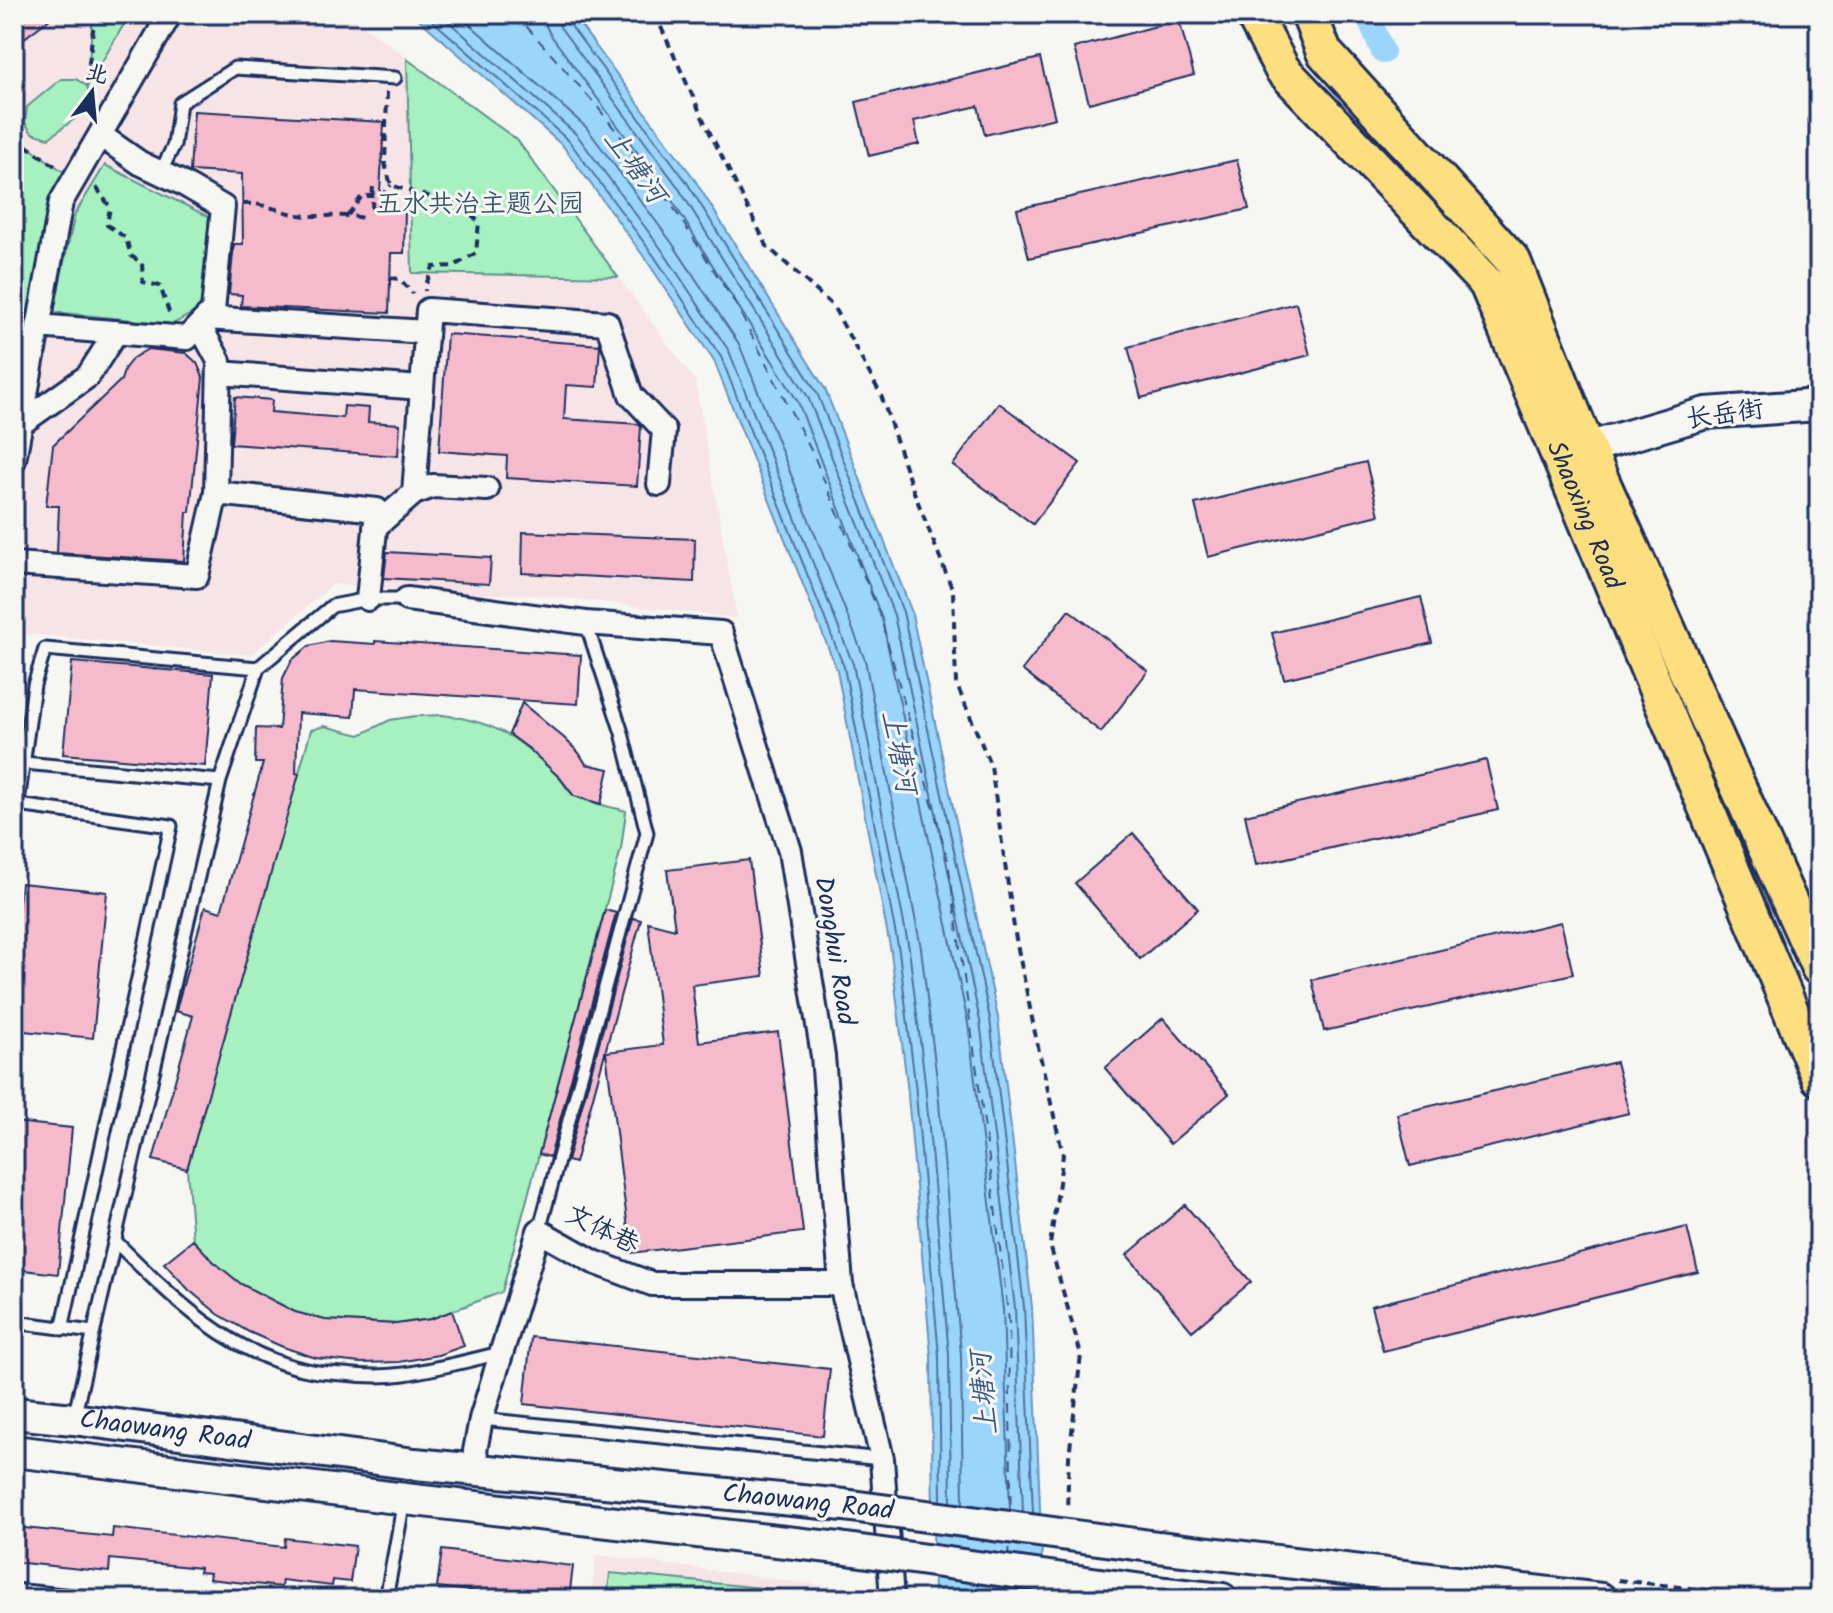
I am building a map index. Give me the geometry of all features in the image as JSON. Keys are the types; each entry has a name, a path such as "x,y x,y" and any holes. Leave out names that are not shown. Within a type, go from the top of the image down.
{"main road":[{"name":"Shaoxing Road","path":"1253,14 1282,69 1487,284 1819,1078"},
{"name":"Shaoxing Road","path":"1309,14 1324,52 1513,261 1587,448 1819,968"},
{"name":"长岳街","path":"1587,448 1706,413 1819,405"},
{"name":"Chaowang Road","path":"14,1413 415,1464 844,1505 1158,1547 1601,1599"},
{"name":"Chaowang Road","path":"14,1451 839,1548 1222,1599"}],"street":[{"path":"14,460 20,424 20,386 38,326 61,202 170,14"},
{"path":"38,326 187,338 213,311 223,207 140,163 100,135"},
{"path":"414,493 427,321"},
{"path":"203,322 607,323 631,395 664,430 659,484"},
{"path":"14,564 197,576 216,493 219,373 219,361 203,322"},
{"path":"20,424 88,376 116,332"},
{"path":"219,373 422,388"},
{"path":"375,527 414,493 433,486 487,489"},
{"path":"216,493 377,510 368,599"},
{"name":"Donghui Road","path":"407,599 586,623 721,633 790,851 823,1056 841,1284 882,1459 892,1599"},
{"name":"文体巷","path":"479,1470 475,1451 481,1419 539,1231 594,1262 652,1284 841,1284"}],"lane":[{"path":"160,173 174,145 180,103 235,68 391,78"},
{"path":"73,1419 220,781 258,668 332,606 368,599 407,599"},
{"path":"539,1231 647,833 622,733 586,623"},
{"path":"14,832 34,685 45,649 258,668"},
{"path":"24,763 220,781"},
{"path":"18,805 171,826 62,1329"},
{"path":"115,1241 177,1301 211,1328 244,1348 276,1361 313,1371 401,1375 502,1352"},
{"path":"14,1322 93,1332"},
{"path":"481,1419 882,1459"},
{"path":"386,1599 405,1499"},
{"path":"14,1590 103,1599"}],"path":[{"path":"95,14 89,63 116,107"},
{"path":"655,14 767,246 833,306 881,395 910,482 953,591 956,683 991,766 1015,934 1063,1155 1050,1245 1081,1355 1069,1457 1067,1520"},
{"path":"391,78 385,164 391,185"},
{"path":"14,137 79,172 110,207 107,225 126,238 131,256 142,263 143,282 160,286 176,337"},
{"path":"372,209 373,183"},
{"path":"348,215 362,196 382,196 391,185"},
{"path":"391,185 459,202 479,222 476,253 454,266 433,267 425,287 427,321"},
{"path":"223,207 253,203 300,215 363,218"},
{"path":"390,278 400,279 427,321"}],"shaded area":[{"path":"14,14 348,14 517,140 695,381 737,618 540,595 431,592 333,584 251,655 18,633 14,657"},
{"path":"596,1555 849,1589 848,1599 591,1599"}],"green space":[{"path":"93,14 130,14 87,87 89,108 49,138 32,133 25,123 27,107 61,79 76,79 87,86"},
{"name":"五水共治主题公园","path":"407,59 517,140 618,277 412,273"},
{"path":"14,137 74,179 14,460"},
{"path":"105,165 209,217 203,307 173,324 53,312 75,214"},
{"path":"443,715 478,722 506,734 543,762 576,797 626,811 621,849 502,1292 431,1319 396,1324 325,1320 295,1312 241,1284 214,1263 193,1240 187,1169 311,730 324,726 360,735 390,720"},
{"path":"610,1573 833,1595 832,1599 607,1599"}],"water":[{"name":"上塘河","path":"413,14 572,14 693,177 825,389 911,610 998,1018 1032,1307 1042,1559 1039,1599 934,1599 931,1356 907,1084 891,952 837,670 714,361 647,261 563,146"}],"building":[{"path":"14,14 56,14 14,46"},
{"path":"1179,20 1194,75 1089,103 1074,48"},
{"path":"1040,58 1055,118 985,135 978,106 914,121 919,144 869,156 856,102"},
{"path":"194,111 384,122 379,209 405,210 404,253 391,253 389,313 241,306 242,295 229,294 234,244 243,244 242,174 190,171"},
{"path":"1237,160 1249,209 1029,258 1017,209"},
{"path":"1296,303 1310,355 1141,398 1128,347"},
{"path":"447,334 600,345 597,387 566,385 564,419 639,424 637,486 506,478 507,456 439,451"},
{"path":"148,349 186,353 197,363 203,377 184,561 57,553 59,506 46,506 53,445 121,380 133,358"},
{"path":"235,397 272,400 271,412 343,418 344,406 369,408 368,422 400,424 398,456 231,444"},
{"path":"999,403 1080,463 1033,524 953,465"},
{"path":"1366,462 1379,515 1208,557 1195,504"},
{"path":"523,532 695,539 694,582 522,573"},
{"path":"387,552 491,558 489,584 384,578"},
{"path":"1421,597 1432,643 1284,679 1272,633"},
{"path":"1069,610 1148,671 1101,732 1022,670"},
{"path":"330,641 375,644 375,641 581,655 578,704 355,689 353,717 298,713 296,773 299,774 187,1169 153,1160 193,1016 176,1011 179,999 205,907 221,912 263,763 255,763 256,728 279,729 283,678 292,660 309,646"},
{"path":"72,662 213,674 205,766 63,754"},
{"path":"522,703 564,738 586,764 609,769 601,804 574,796 560,778 509,734"},
{"path":"1486,760 1498,810 1256,865 1245,815"},
{"path":"1133,833 1198,909 1140,959 1075,883"},
{"path":"749,860 764,976 692,985 699,1042 778,1032 803,1232 631,1253 606,1052 663,1045 648,922 675,929 667,870"},
{"path":"21,883 107,892 93,1038 14,1030 14,952"},
{"path":"605,910 616,913 550,1157 539,1154"},
{"path":"633,918 641,920 575,1163 567,1161"},
{"path":"1561,922 1573,974 1324,1031 1312,980"},
{"path":"1163,1018 1229,1094 1170,1144 1105,1068"},
{"path":"1616,1062 1629,1113 1410,1166 1397,1114"},
{"path":"14,1122 72,1128 58,1274 14,1269"},
{"path":"1185,1205 1251,1282 1192,1331 1127,1255"},
{"path":"1687,1227 1698,1272 1383,1351 1371,1306"},
{"path":"193,1240 241,1284 295,1312 325,1320 396,1324 431,1319 452,1311 464,1346 438,1355 399,1362 360,1363 316,1358 283,1347 218,1314 189,1290 164,1263"},
{"path":"531,1337 830,1369 823,1436 524,1404"},
{"path":"14,1527 112,1537 113,1528 284,1547 285,1538 355,1546 350,1582 333,1580 332,1586 282,1580 281,1587 209,1579 210,1573 199,1572 200,1568 110,1559 109,1572 14,1562"},
{"path":"442,1550 573,1566 569,1599 437,1587"}],"waterway":[{"path":"1367,14 1383,52"}],"ferry route":[{"path":"513,14 596,105 662,190 735,303 814,456 880,615 948,861 1009,1321 1010,1514"},
{"path":"1008,1558 1009,1540"},
{"path":"1006,1599 1007,1584"}]}
